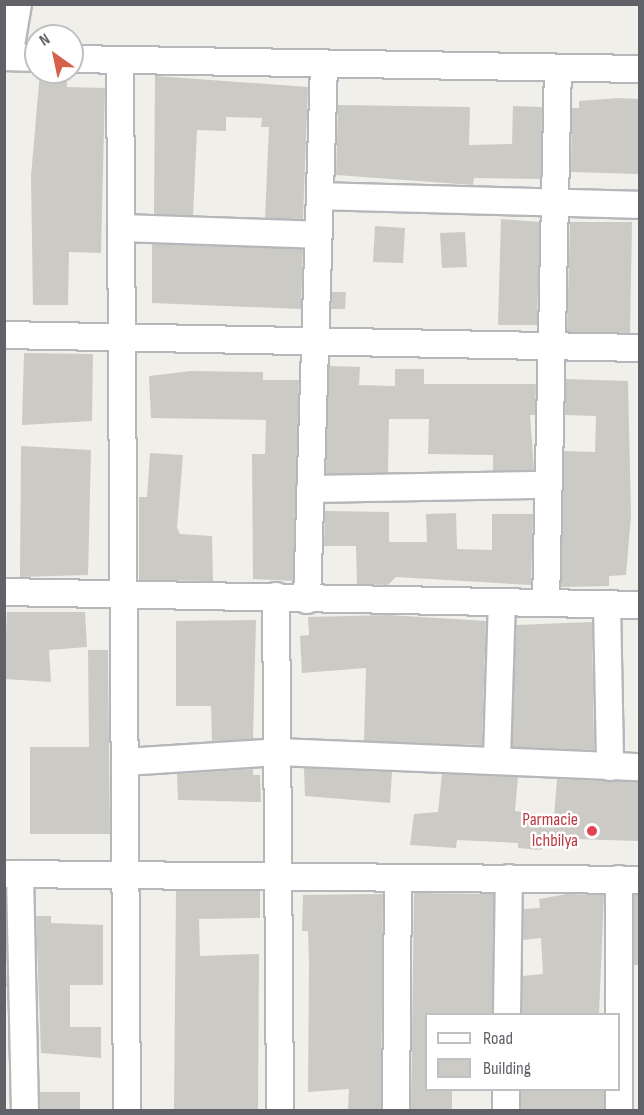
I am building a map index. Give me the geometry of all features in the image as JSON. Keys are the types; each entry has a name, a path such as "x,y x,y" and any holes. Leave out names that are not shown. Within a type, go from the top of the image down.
{"street":[{"path":"18,4 7,57 24,58"},
{"path":"84,59 639,69"},
{"path":"120,60 127,1110"},
{"path":"307,600 324,65"},
{"path":"546,603 558,68"},
{"path":"320,196 639,205"},
{"path":"121,228 318,235"},
{"path":"4,335 122,335 315,344 552,344 639,348"},
{"path":"310,489 548,485"},
{"path":"4,592 124,597 276,596 307,600 639,605"},
{"path":"276,596 280,1110"},
{"path":"497,758 502,602"},
{"path":"607,604 610,767"},
{"path":"125,762 278,752 497,758 610,767 639,767"},
{"path":"25,1110 12,874 629,880 620,1087"},
{"path":"396,1110 398,878"},
{"path":"507,1013 509,879"},
{"path":"506,1091 506,1110"},
{"path":"619,1110 620,1091"}],"building":[{"path":"155,76 308,87 303,219 265,218 269,127 261,127 262,118 226,117 226,131 197,130 193,216 154,214"},
{"path":"39,84 105,88 101,253 69,252 68,305 33,305 31,176"},
{"path":"639,99 639,174 571,172 572,108 579,108 579,101"},
{"path":"338,105 470,107 469,145 512,144 513,106 542,107 541,179 474,178 473,185 336,175"},
{"path":"501,219 540,222 537,325 498,325"},
{"path":"570,222 632,222 630,333 567,332"},
{"path":"375,226 405,228 403,263 373,262"},
{"path":"465,232 467,267 442,268 440,233"},
{"path":"152,244 303,249 301,309 152,303"},
{"path":"332,292 346,292 345,309 331,309"},
{"path":"24,353 93,354 92,421 22,425"},
{"path":"329,366 360,367 359,385 395,386 395,369 424,369 424,384 536,384 535,415 530,415 534,470 493,471 493,455 428,454 429,419 389,419 388,473 326,473"},
{"path":"191,371 263,372 263,380 299,380 293,581 253,579 252,454 265,454 266,420 151,418 149,376"},
{"path":"566,379 628,381 631,515 626,575 609,576 609,586 561,587 564,451 595,452 596,416 565,415"},
{"path":"21,446 91,450 88,575 20,577"},
{"path":"150,453 183,455 177,528 180,534 212,536 213,581 139,580 139,497 147,497"},
{"path":"325,511 389,512 389,542 427,542 426,514 456,513 457,549 492,550 492,514 533,514 531,585 396,577 388,585 357,584 356,546 324,546"},
{"path":"7,612 85,612 87,647 49,650 51,682 4,679"},
{"path":"389,615 486,621 482,745 364,741 366,668 302,673 300,636 309,635 308,617"},
{"path":"256,620 253,739 212,741 211,706 176,706 176,621"},
{"path":"592,622 594,750 512,747 516,625"},
{"path":"88,650 108,650 110,834 30,834 30,747 89,747"},
{"path":"304,768 392,772 390,803 305,796"},
{"path":"253,769 253,775 260,775 261,802 178,800 177,774"},
{"path":"442,774 518,777 515,811 554,816 557,779 639,782 639,841 575,839 575,845 551,843 540,850 518,848 518,843 457,840 456,848 410,845 414,814 438,812"},
{"path":"176,891 260,891 260,918 199,919 200,956 259,954 258,1110 174,1110"},
{"path":"414,893 494,894 492,1013 425,1013 425,1091 452,1091 452,1110 411,1110"},
{"path":"383,894 381,1110 348,1110 349,1089 308,1092 309,964 308,931 302,931 303,895"},
{"path":"567,894 604,895 599,1013 522,1013 523,976 543,974 541,938 523,940 524,909 540,908 539,899"},
{"path":"634,895 639,895 639,965 634,965"},
{"path":"4,916 7,987 4,987"},
{"path":"36,916 51,916 51,923 103,925 103,985 70,985 70,1027 101,1027 101,1058 41,1053"},
{"path":"521,1091 604,1091 604,1110 521,1110"},
{"path":"40,1092 80,1092 80,1110 40,1110"}],"place":[{"name":"Parmacie Ichbilya","path":"592,831"}]}
